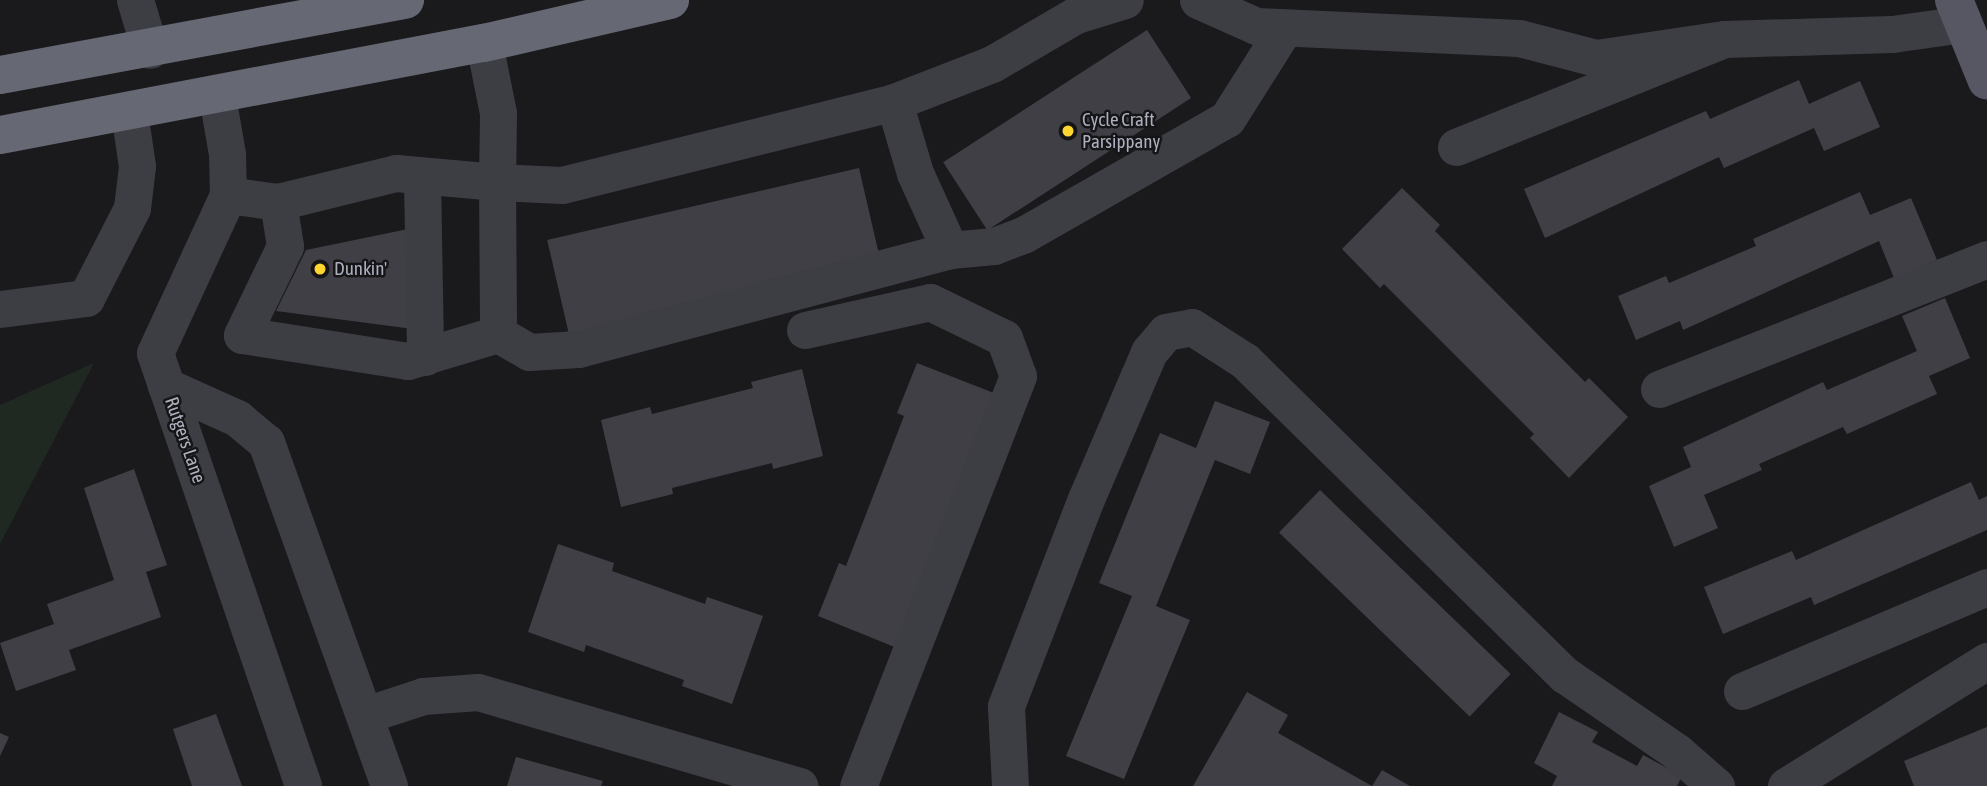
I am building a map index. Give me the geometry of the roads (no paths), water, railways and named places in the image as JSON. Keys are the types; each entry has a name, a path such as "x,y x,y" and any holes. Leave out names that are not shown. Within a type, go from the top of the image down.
{"highway":[{"path":"0,75 150,50 405,0"},
{"path":"0,135 217,96 484,43 670,0"}],"main road":[{"path":"1959,12 1987,80"}],"street":[{"path":"135,0 150,50"},
{"path":"228,195 278,202 396,173 422,177 562,185 894,102 992,64 1076,15 1125,0"},
{"path":"1198,0 1256,26 1519,38 1596,58 1724,39 1892,34 1959,12"},
{"path":"278,202 285,246 242,335 408,361 498,334 529,352 578,349 950,250 994,246 1025,234 1227,119 1284,29"},
{"path":"1456,147 1724,39"},
{"path":"484,43 498,113 498,334"},
{"name":"Rutgers Lane","path":"217,96 227,154 228,195 155,354 303,786"},
{"path":"894,102 915,173 950,250"},
{"path":"0,309 86,298 132,208 137,166 128,112"},
{"path":"422,177 425,357"},
{"path":"1659,389 1987,258"},
{"path":"805,330 930,302 1004,338 1018,376 858,786"},
{"path":"1010,786 1006,706 1086,499 1149,352 1166,332 1192,327 1245,361 1565,675 1677,752 1716,786"},
{"path":"166,386 237,418 266,442 389,786"},
{"path":"1742,691 1987,587"},
{"path":"1786,786 1987,661"},
{"path":"365,715 423,696 478,692 800,786"}],"place":[{"name":"Cycle Craft Parsippany","path":"1068,131"},
{"name":"Dunkin'","path":"320,269"}]}
